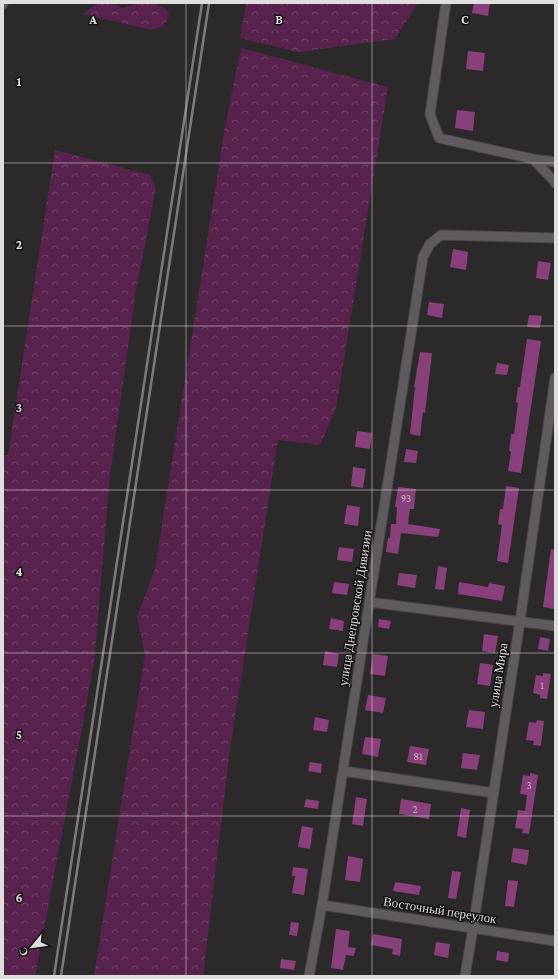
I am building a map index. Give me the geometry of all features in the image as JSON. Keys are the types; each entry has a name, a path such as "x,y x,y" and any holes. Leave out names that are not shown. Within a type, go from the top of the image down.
{"street":[{"path":"446,3 430,114 439,138 533,159 555,162"},
{"path":"533,159 555,183"},
{"name":"улица Днепровской Дивизии","path":"309,976 322,905 423,257 430,244 441,235 555,238"},
{"name":"улица Мира","path":"465,976 520,621 555,378"},
{"path":"369,602 555,626"},
{"path":"343,771 494,793"},
{"name":"Восточный переулок","path":"322,905 555,941"}],"green space":[{"path":"98,3 113,3 122,8 139,3 154,3 166,9 169,16 164,26 151,30 83,14"},
{"path":"246,3 418,3 395,39 298,52 240,38"},
{"path":"241,48 388,87 336,408 320,445 278,440 230,749 203,976 94,976 145,654 137,617 155,569 225,127"},
{"path":"55,150 150,175 156,188 136,290 110,475 94,664 35,976 3,976 3,455 8,455"}],"building":[{"path":"474,3 490,3 488,16 472,13"},
{"path":"468,51 485,53 483,71 466,69"},
{"path":"457,110 475,112 473,131 455,128"},
{"path":"453,249 468,252 466,270 450,267"},
{"path":"538,261 551,263 548,280 536,278"},
{"path":"429,302 444,304 442,318 427,315"},
{"path":"529,315 542,316 540,328 527,327"},
{"path":"527,339 541,341 521,473 508,471 511,452 509,451 511,434 514,434 518,403 516,402 518,387 520,387"},
{"path":"420,352 432,353 425,413 423,412 420,436 410,434 414,387"},
{"path":"497,363 509,365 507,375 495,374"},
{"path":"357,431 372,433 370,449 355,447"},
{"path":"406,449 418,451 416,463 404,462"},
{"path":"353,467 366,469 363,488 351,486"},
{"path":"506,486 519,488 508,563 497,561 502,525 498,524 500,509 503,509"},
{"path":"398,487 416,489 414,509 410,509 408,524 440,529 438,537 401,533 398,554 386,552 388,538 390,538 391,524 396,524 397,507 395,507"},
{"path":"347,505 360,507 358,526 344,524"},
{"path":"339,547 354,549 352,562 337,560"},
{"path":"551,549 555,550 555,609 543,607"},
{"path":"438,566 447,568 444,590 435,589"},
{"path":"399,573 417,575 415,588 397,585"},
{"path":"334,582 349,584 347,595 332,593"},
{"path":"459,582 488,587 489,583 505,586 502,601 458,594"},
{"path":"331,618 344,621 343,631 329,629"},
{"path":"379,619 391,621 389,629 378,627"},
{"path":"484,634 498,636 495,653 482,651"},
{"path":"540,637 550,639 548,651 538,649"},
{"path":"325,651 339,654 337,667 323,665"},
{"path":"373,654 388,656 385,676 370,674"},
{"path":"480,663 493,665 490,686 477,684"},
{"path":"543,673 551,674 547,699 540,698 540,695 533,693 536,675 543,676"},
{"path":"368,695 386,698 383,713 365,710"},
{"path":"469,710 485,712 483,729 466,727"},
{"path":"315,717 329,720 327,732 313,730"},
{"path":"537,720 544,721 541,746 533,745 534,741 526,740 529,722 536,723"},
{"path":"365,737 381,739 378,757 362,754"},
{"path":"410,746 429,749 426,765 407,762"},
{"path":"463,753 480,755 477,770 461,768"},
{"path":"310,762 322,764 321,773 308,771"},
{"path":"530,773 538,775 529,834 522,833 523,829 515,828 518,810 525,811 527,795 520,794 523,775 530,776"},
{"path":"356,797 367,799 363,826 352,824"},
{"path":"306,799 319,801 318,809 304,807"},
{"path":"401,799 431,804 429,819 399,814"},
{"path":"461,808 470,810 466,838 457,836"},
{"path":"302,826 313,828 310,849 298,847"},
{"path":"513,848 529,850 527,865 511,862"},
{"path":"348,856 363,859 360,882 345,880"},
{"path":"293,867 308,869 304,895 292,893 295,876 292,876"},
{"path":"452,871 461,872 456,899 448,898"},
{"path":"508,880 518,881 514,907 505,906"},
{"path":"395,882 421,886 419,895 393,891"},
{"path":"291,922 299,923 297,936 289,935"},
{"path":"336,929 350,931 348,947 356,948 354,956 346,955 343,970 331,968"},
{"path":"373,934 402,939 400,956 392,954 393,949 371,945"},
{"path":"436,942 450,944 448,958 434,955"},
{"path":"497,951 509,953 508,962 496,960"},
{"path":"281,959 296,961 294,970 280,968"}],"railway":[{"path":"54,976 202,3"},
{"path":"61,976 209,3"}]}
